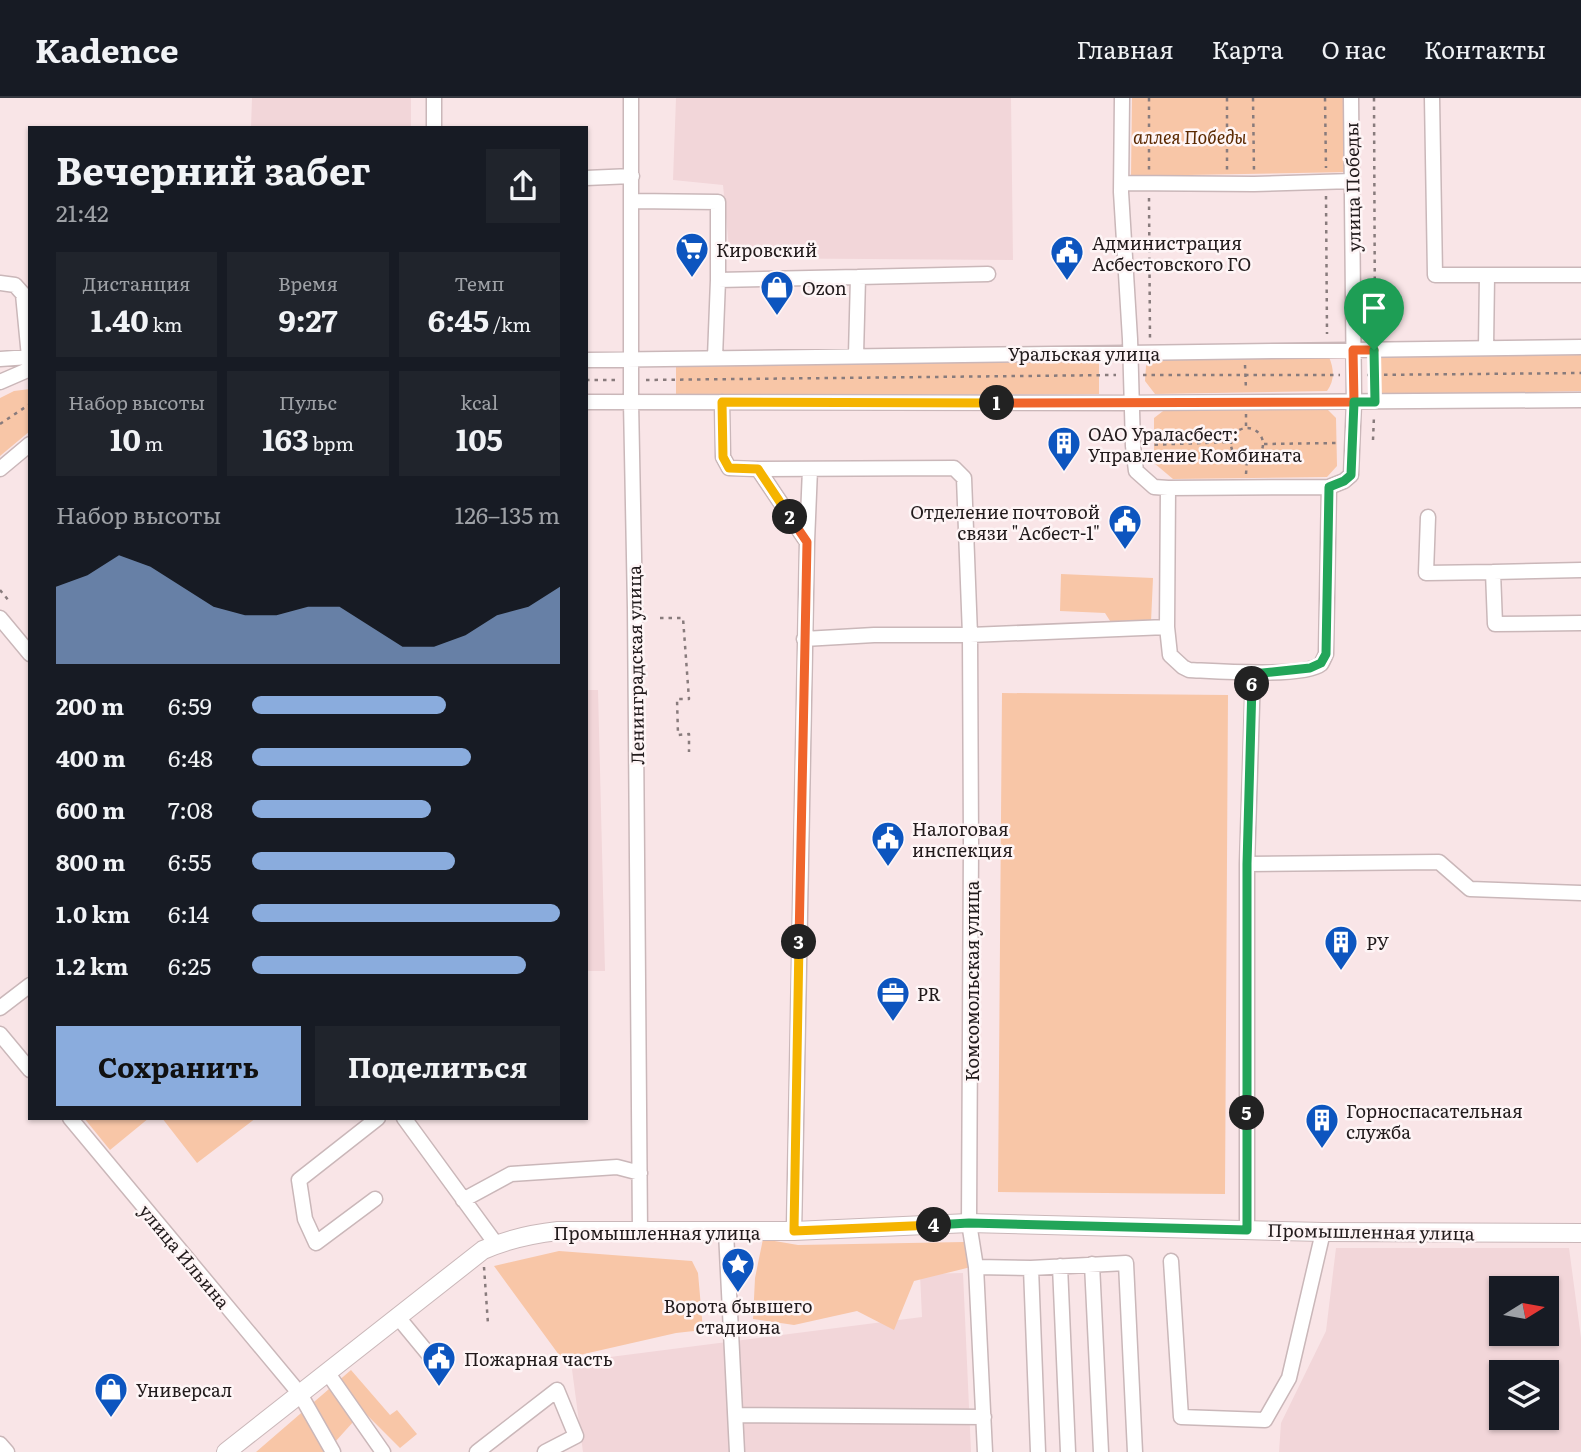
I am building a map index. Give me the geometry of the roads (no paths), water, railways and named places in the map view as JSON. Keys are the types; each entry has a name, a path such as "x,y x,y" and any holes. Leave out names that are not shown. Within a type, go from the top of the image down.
{"main road":[{"name":"Промышленная улица","path":"226,1452 397,1316 490,1247 528,1234 558,1231 794,1231 969,1223 1323,1232 1580,1231"}],"street":[{"path":"434,98 434,126"},
{"name":"Ленинградская улица","path":"631,98 631,402 636,635 640,1231"},
{"path":"1122,98 1122,183 1136,471 1154,487 1329,487 1326,654 1321,663 1310,668 1253,674 1189,670 1170,655 1167,627 1168,488"},
{"name":"улица Победы","path":"1329,487 1351,475 1353,443 1351,98"},
{"path":"1432,98 1435,275 1581,275"},
{"path":"588,178 632,176"},
{"path":"1122,183 1254,184 1353,181"},
{"path":"633,201 718,202 715,358"},
{"path":"718,280 988,274"},
{"path":"1486,348 1487,276"},
{"path":"856,355 858,277"},
{"path":"0,283 15,285 23,294 28,347"},
{"name":"Уральская улица","path":"588,360 1581,347"},
{"path":"0,359 28,358"},
{"path":"0,382 28,370"},
{"path":"588,402 1581,400"},
{"path":"722,402 723,457 729,468 810,469 804,639 794,1231"},
{"path":"0,469 28,446"},
{"name":"Комсомольская улица","path":"810,469 954,468 964,478 966,486 971,845 969,1223 976,1267 985,1452"},
{"path":"758,469 807,542"},
{"path":"1428,517 1426,573 1581,570"},
{"path":"1493,572 1495,624 1581,623"},
{"path":"0,618 28,652"},
{"path":"804,639 1167,627"},
{"path":"1247,1230 1247,864 1253,674"},
{"path":"1247,864 1439,862 1470,889 1581,892"},
{"path":"0,1009 28,987"},
{"path":"0,1034 28,1068"},
{"name":"улица Ильина","path":"72,1120 300,1394 332,1452"},
{"path":"375,1120 299,1180 305,1219 316,1243 375,1199"},
{"path":"405,1120 463,1200 490,1247"},
{"path":"463,1200 511,1174 617,1167 640,1173"},
{"path":"726,1232 737,1452"},
{"path":"1171,1261 1181,1417 1265,1420 1289,1378 1323,1232"},
{"path":"976,1267 1031,1268 1126,1263 1135,1452"},
{"path":"1092,1264 1101,1452"},
{"path":"1060,1266 1068,1452"},
{"path":"1031,1268 1038,1452"},
{"path":"397,1316 430,1356"},
{"path":"327,1372 383,1452"},
{"path":"478,1452 556,1390 576,1436 545,1452"},
{"path":"736,1415 984,1417"},
{"path":"0,1444 7,1452"}],"place":[{"name":"Кировский","path":"692,279"},
{"name":"Администрация Асбестовского ГО","path":"1067,282"},
{"name":"Ozon","path":"777,317"},
{"name":"ОАО Ураласбест: Управление Комбината","path":"1064,473"},
{"name":"Отделение почтовой связи \"Асбест-1\"","path":"1125,551"},
{"name":"Налоговая инспекция","path":"888,868"},
{"name":"РУ","path":"1341,972"},
{"name":"PR","path":"893,1023"},
{"name":"Горноспасательная служба","path":"1322,1150"},
{"name":"Ворота бывшего стадиона","path":"738,1294"},
{"name":"Пожарная часть","path":"439,1388"},
{"name":"Универсал","path":"111,1419"}],"park label":[{"name":"аллея Победы","path":"1190,136"}]}
